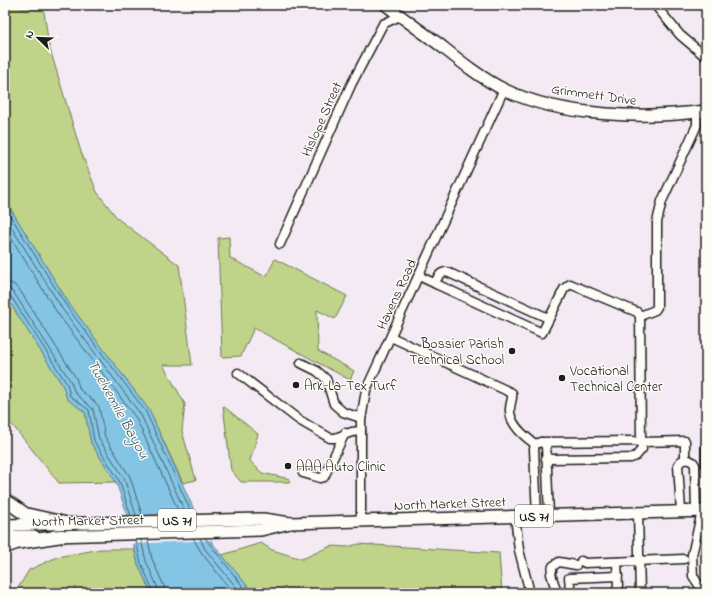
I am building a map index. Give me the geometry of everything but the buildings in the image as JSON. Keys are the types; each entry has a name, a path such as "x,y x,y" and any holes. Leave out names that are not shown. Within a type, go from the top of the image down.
{"highway":[{"path":"5,500 25,514 65,523"},
{"path":"5,547 16,542 62,536"}],"main road":[{"name":"Grimmett Drive","path":"386,5 457,59 504,90 550,104 598,112 638,116 701,111"},
{"name":"North Market Street","path":"5,536 62,536 261,530 290,523 361,520 701,511"},
{"name":"North Market Street","path":"5,525 264,519 290,523"}],"street":[{"path":"655,5 680,35 706,57"},
{"name":"Hislope Street","path":"280,244 351,85 383,24 400,16"},
{"name":"Havens Road","path":"361,520 361,418 366,390 504,90"},
{"path":"640,316 655,310 657,307 659,215 662,201 697,125 701,111"},
{"path":"436,284 439,275 447,272 548,318"},
{"path":"419,276 542,333 548,318 564,289 570,284 637,312 640,316 642,450 636,456 631,458 540,460 535,464"},
{"path":"391,337 512,393 513,397 510,407 510,418 523,435 538,443 546,445 549,515"},
{"path":"301,363 317,371 326,378 334,404 343,412 361,418"},
{"path":"238,373 299,420 330,438 335,438 345,433 361,432"},
{"path":"303,472 320,478 324,477 345,433"},
{"path":"538,443 685,441 685,459"},
{"path":"538,443 535,464 538,516"},
{"path":"706,448 706,464"},
{"path":"681,511 678,465 685,459 690,460 695,465 701,511 692,555 693,576 704,593"},
{"path":"535,477 540,474 547,475"},
{"path":"638,513 640,593"},
{"path":"515,516 519,550 530,593"},
{"path":"557,593 551,574 552,566 559,562 579,563 684,560"},
{"path":"615,593 618,588 617,562"},
{"path":"567,593 570,586 569,578 618,576"}],"green space":[{"path":"5,5 20,5 22,9 29,9 32,5 43,5 49,46 81,152 97,192 118,219 179,265 192,365 163,365 185,404 182,431 196,480 183,483 149,410 70,305 5,200"},
{"path":"229,237 230,258 266,277 275,259 347,296 335,319 317,310 318,351 354,371 350,380 254,328 241,356 222,357 218,238"},
{"path":"5,295 63,386 67,399 85,412 91,443 116,482 59,483 5,416"},
{"path":"223,406 258,434 250,461 262,473 290,479 289,482 241,482 231,470"},
{"path":"261,543 272,550 302,559 331,546 347,547 359,544 499,553 502,593 253,593 222,555"},
{"path":"101,549 134,549 138,564 151,593 15,593 29,570 57,557"}],"water":[{"name":"Twelvemile Bayou","path":"5,200 70,305 149,410 195,512 213,544 253,593 151,593 138,564 127,514 116,482 91,443 85,412 67,399 63,386 5,295"}],"pier":[{"path":"199,514 213,540 131,544 125,515"}],"place":[{"name":"Bossier Parish Technical School","path":"512,351"},
{"name":"Vocational Technical Center","path":"562,378"},
{"name":"Ark-La-Tex Turf","path":"296,385"},
{"name":"AAA Auto Clinic","path":"288,466"}]}
